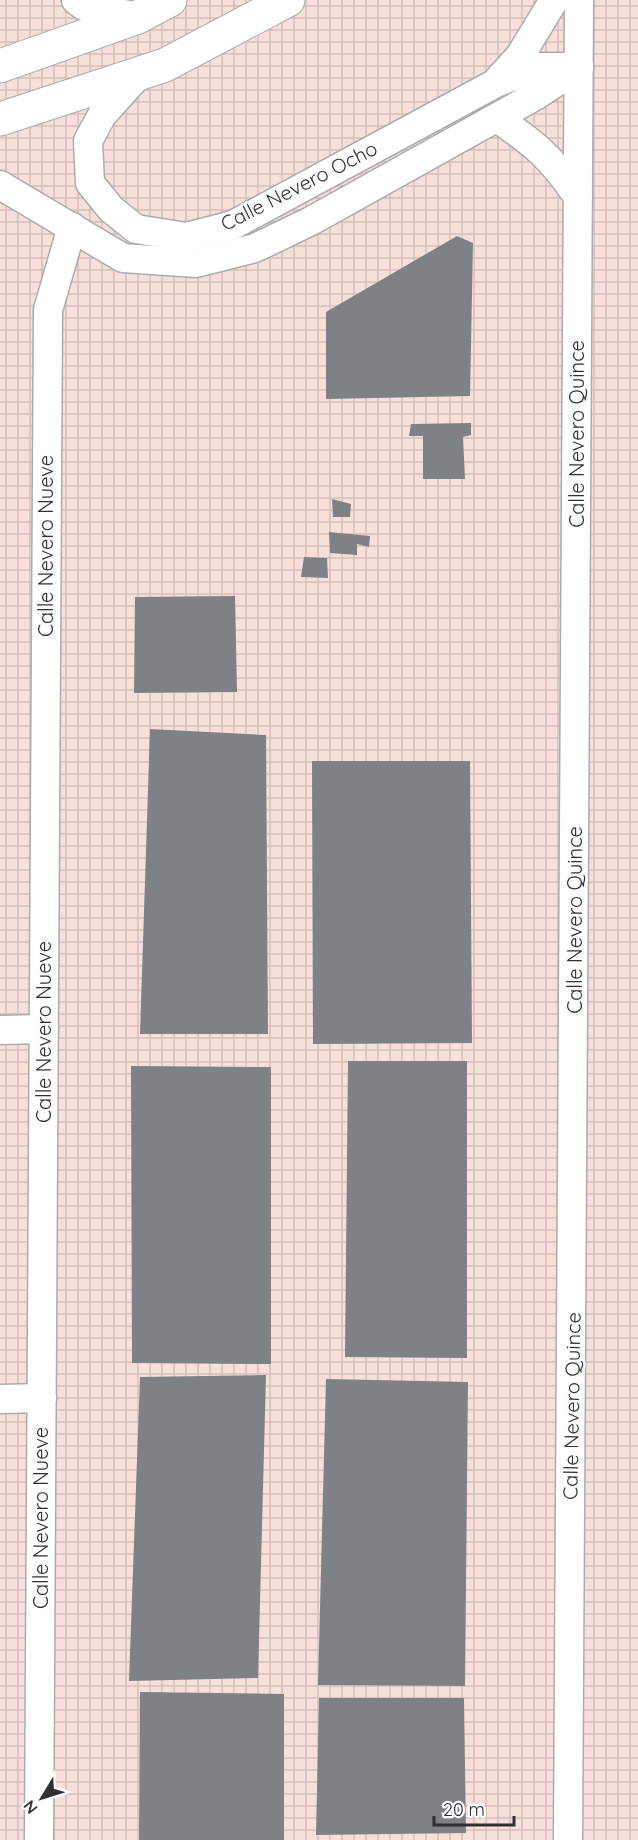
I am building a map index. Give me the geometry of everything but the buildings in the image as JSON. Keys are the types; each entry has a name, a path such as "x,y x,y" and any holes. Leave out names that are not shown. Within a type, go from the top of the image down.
{"main road":[{"path":"0,66 138,17 171,0"},
{"path":"0,119 165,65 288,0"}],"street":[{"path":"76,0 84,6 138,17"},
{"name":"Calle Nevero Ocho","path":"496,82 520,56 554,0"},
{"name":"Calle Nevero Quince","path":"568,1840 579,0"},
{"name":"Calle Nevero Ocho","path":"139,74 102,114 88,141 90,183 111,209 136,229 186,237 233,225 496,82 537,67 579,67"},
{"name":"Calle Nevero Ocho","path":"0,185 123,258 196,263 206,261 255,248 311,221 497,118 579,67"},
{"path":"497,118 534,144 557,165 578,197"},
{"name":"Calle Nevero Nueve","path":"39,1840 48,310 72,227"},
{"path":"0,1030 44,1029"},
{"path":"0,1399 42,1398"}],"shaded area":[{"path":"0,0 638,0 638,1840 0,1840"}]}
